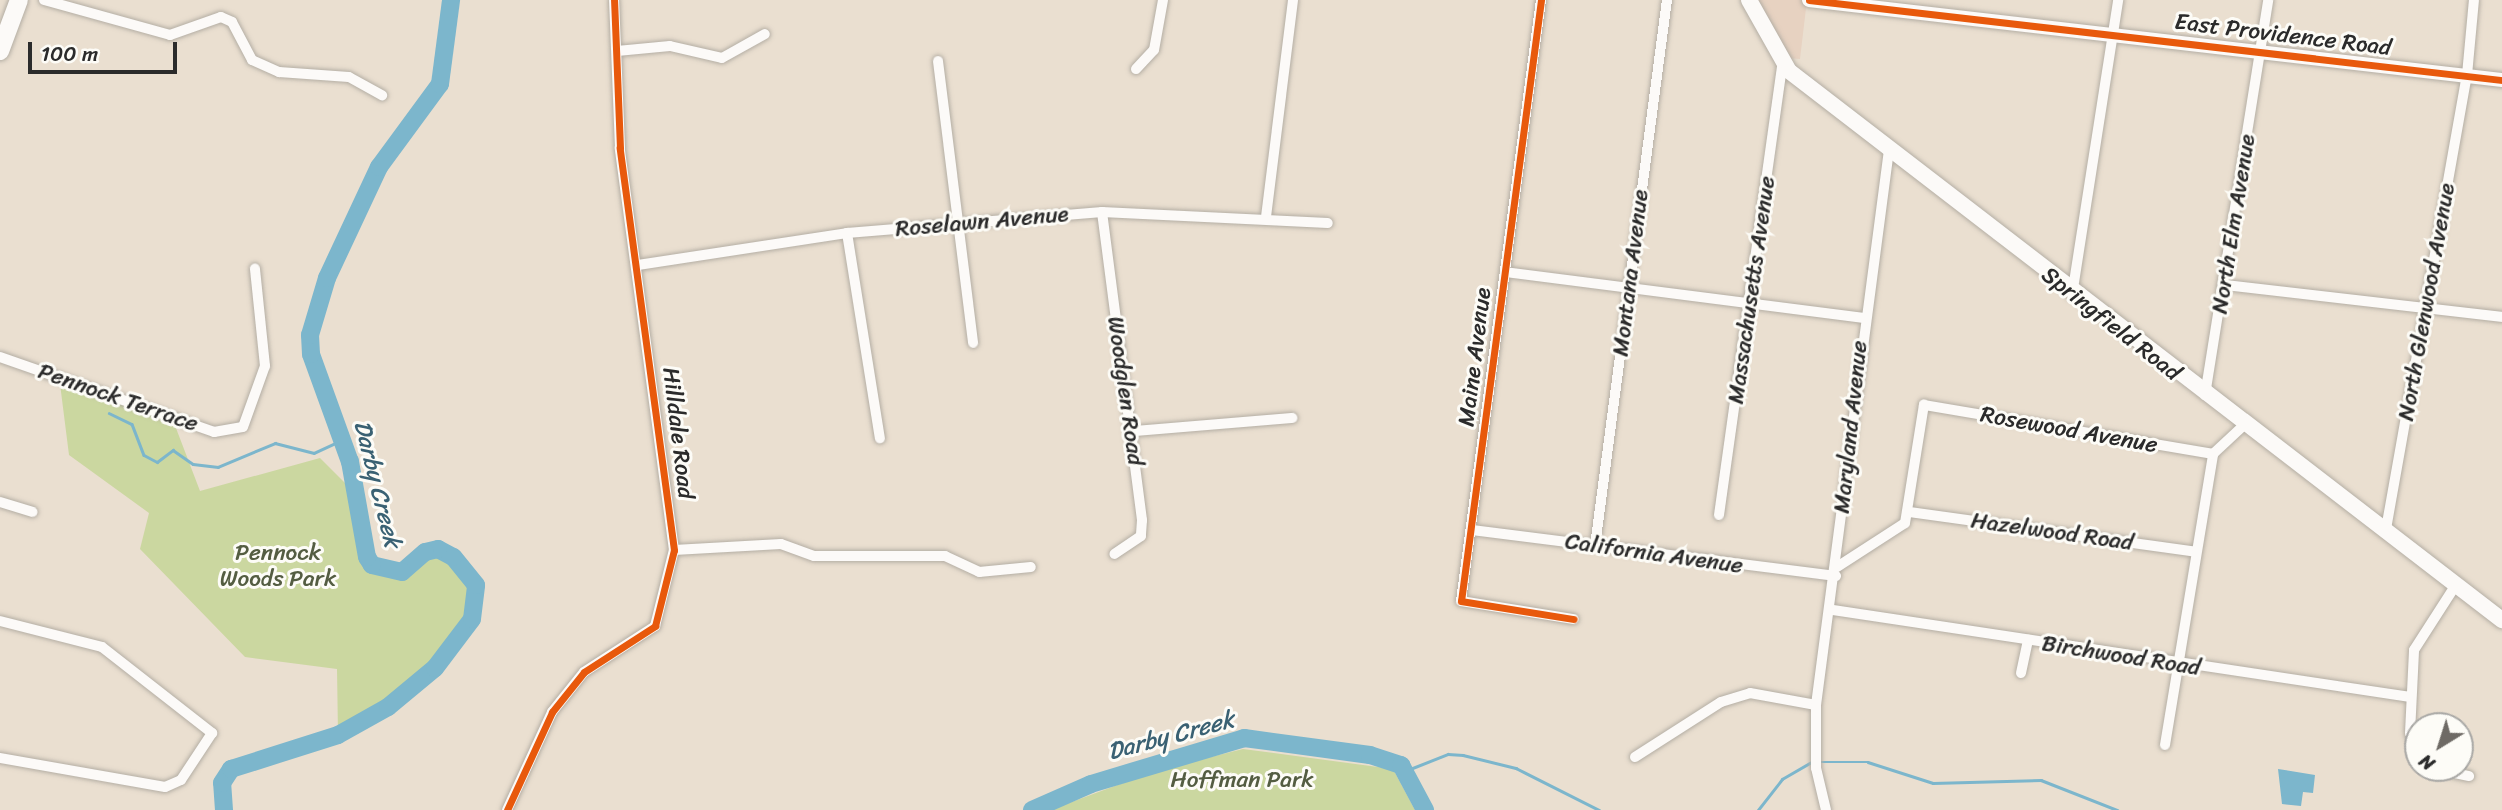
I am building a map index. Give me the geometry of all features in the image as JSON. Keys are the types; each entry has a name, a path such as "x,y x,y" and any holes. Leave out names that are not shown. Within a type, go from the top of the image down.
{"main road":[{"path":"0,51 19,0"},
{"name":"Springfield Road","path":"1749,0 1782,65 2072,295 2243,426 2386,529 2502,621"}],"street":[{"path":"44,0 170,35 221,17 232,22 252,60 279,72 349,76 382,95"},
{"name":"Hilldale Road","path":"507,810 552,712 576,682 655,626 674,550 638,265 620,148 614,0"},
{"path":"1136,69 1154,50 1163,0"},
{"path":"1266,217 1293,0"},
{"name":"Maine Avenue","path":"1541,0 1462,606 1574,619"},
{"name":"Montana Avenue","path":"1595,546 1667,0"},
{"name":"East Providence Road","path":"1809,0 2502,80"},
{"path":"2072,295 2118,0"},
{"name":"North Elm Avenue","path":"2205,397 2262,52 2268,0"},
{"name":"North Glenwood Avenue","path":"2386,529 2428,309 2467,75 2474,0"},
{"path":"617,51 670,46 722,58 765,34"},
{"path":"938,61 974,344"},
{"name":"Massachusetts Avenue","path":"1719,515 1752,303 1782,65"},
{"name":"Maryland Avenue","path":"1826,810 1816,768 1816,705 1833,610 1863,318 1889,150"},
{"name":"Roselawn Avenue","path":"638,265 847,233 1102,212 1266,217 1328,223"},
{"name":"Woodglen Road","path":"1102,212 1123,394 1134,431 1141,537 1114,554"},
{"path":"847,233 880,438"},
{"name":"Pennock Terrace","path":"0,357 214,432 243,427 265,366 255,269"},
{"path":"1505,272 1863,318"},
{"path":"2225,285 2502,317"},
{"name":"Rosewood Avenue","path":"1909,512 1924,405 2213,454"},
{"path":"1134,431 1292,418"},
{"path":"2165,745 2213,454 2243,426"},
{"path":"0,502 33,512"},
{"path":"1837,572 1896,534 1909,512"},
{"name":"Hazelwood Road","path":"1909,512 2196,552"},
{"name":"California Avenue","path":"1472,530 1837,572"},
{"path":"674,550 781,544 814,556 945,556 979,572 1031,567"},
{"path":"2410,712 2410,697 2422,629 2457,583"},
{"name":"Birchwood Road","path":"1833,610 2180,666 2410,697"},
{"path":"0,621 80,636 102,647 212,733 181,780 164,787 0,758"},
{"path":"2021,673 2028,640"},
{"path":"1635,757 1721,702 1750,693 1816,705"}],"shaded area":[{"path":"1755,0 1807,0 1800,59 1787,58"}],"green space":[{"name":"Pennock Woods Park","path":"59,376 171,415 200,491 320,458 357,495 372,565 402,572 438,549 468,571 476,585 472,619 418,684 338,735 337,669 245,657 140,549 149,513 69,455"},
{"name":"Hoffman Park","path":"1243,749 1393,769 1415,810 1050,810 1158,770"}],"water":[{"path":"2278,769 2315,775 2313,793 2303,792 2301,806 2282,804"}],"waterway":[{"name":"Darby Creek","path":"224,810 222,783 231,769 338,735 388,707 435,668 472,619 476,585 453,557 438,549 425,552 402,572 372,565 367,557 350,462 311,354 310,335 327,278 379,167 440,84 451,0"},
{"path":"109,413 132,424 144,455 157,462 173,450 193,464 218,467 275,443 314,453 344,439"},
{"name":"Darby Creek","path":"1032,810 1091,784 1244,738 1370,755 1401,765 1425,810"},
{"path":"1405,771 1448,754 1463,755 1516,768 1599,810"},
{"path":"1758,810 1782,779 1812,762"},
{"path":"1819,762 1868,762 1933,783 2041,780 2117,810"}],"cycle path":[{"path":"507,810 552,712 584,672 655,626 674,550 620,148 614,0"},
{"path":"1541,0 1461,601 1574,619"},
{"path":"1809,0 2502,80"}]}
